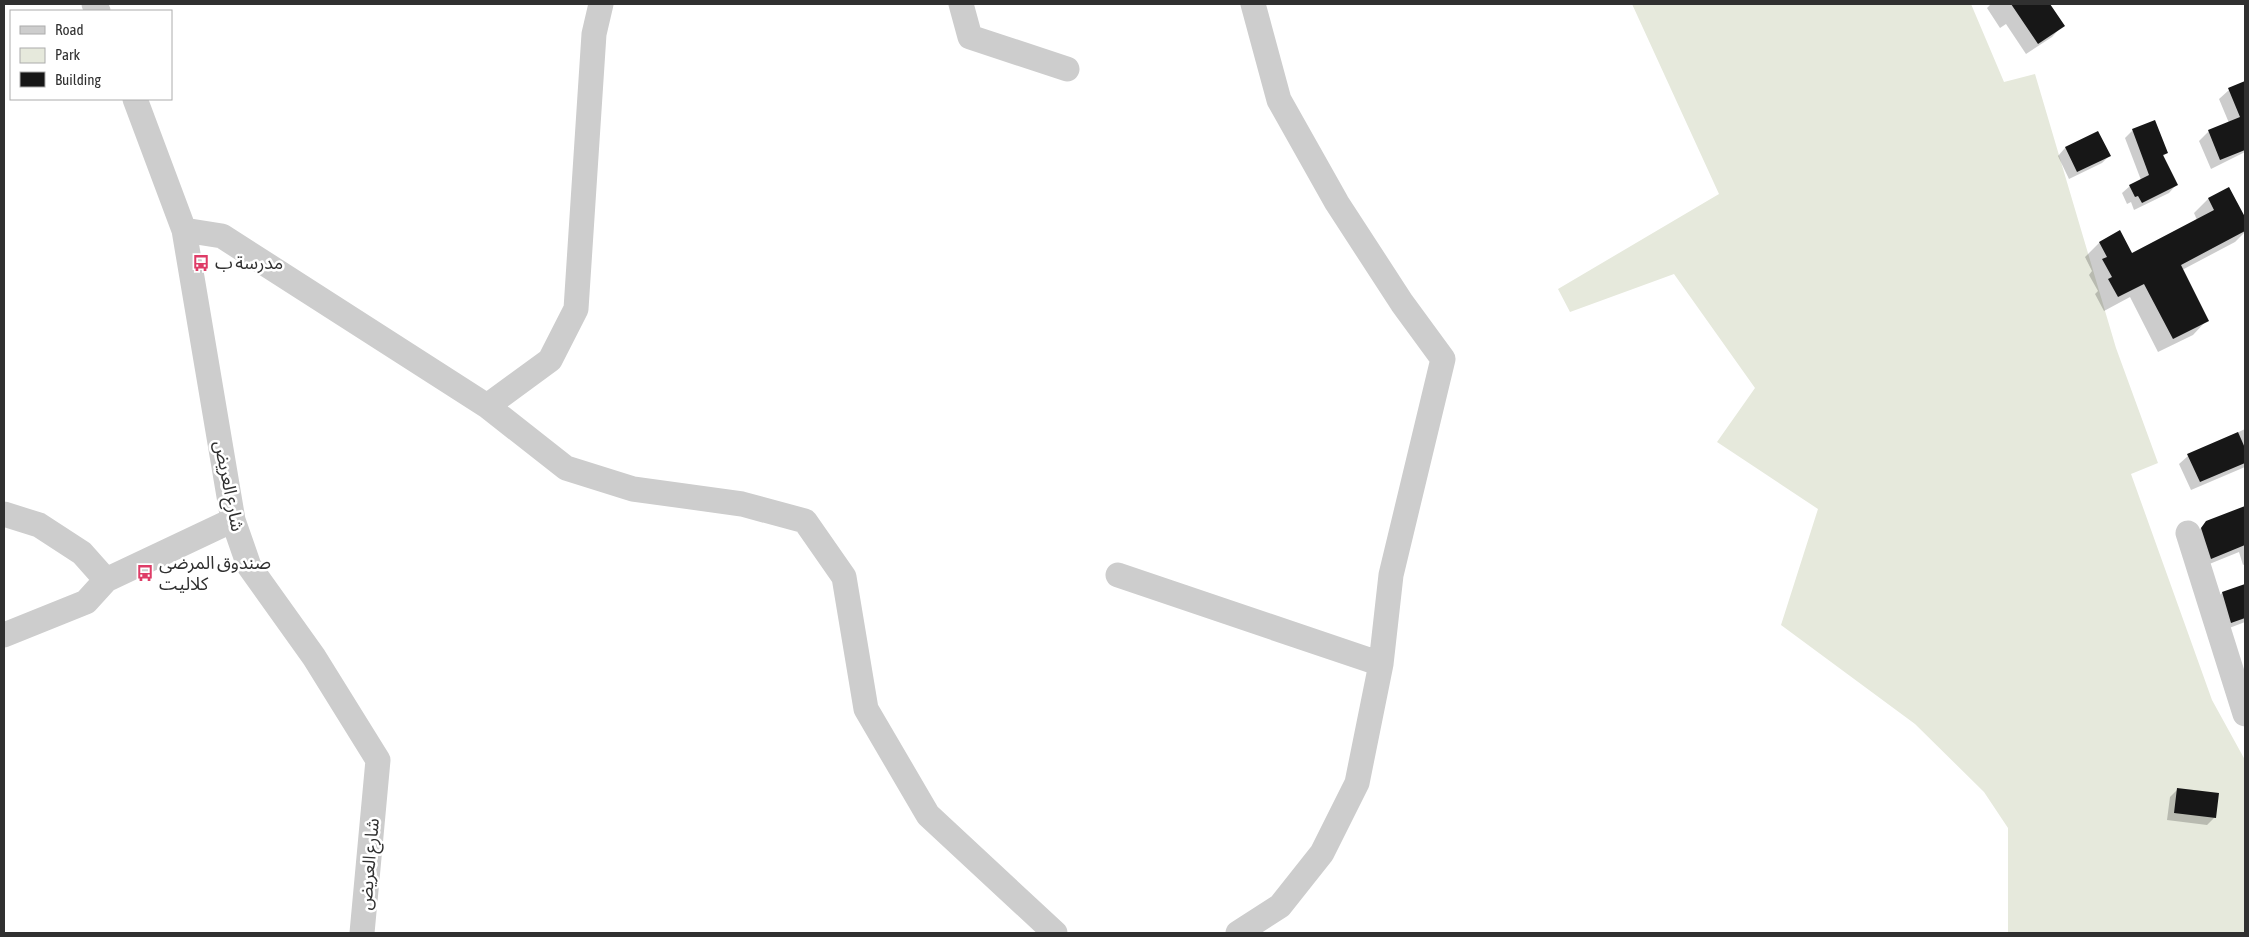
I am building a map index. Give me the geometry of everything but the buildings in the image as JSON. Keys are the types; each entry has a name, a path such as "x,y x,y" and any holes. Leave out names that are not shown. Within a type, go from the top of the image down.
{"street":[{"path":"487,406 550,360 576,308 594,34 601,4"},
{"path":"962,4 970,37 1067,69"},
{"path":"1238,933 1280,906 1322,853 1357,783 1381,664 1391,575 1443,359 1402,303 1337,203 1279,100 1253,4"},
{"name":"شارع العريض","path":"135,100 184,230 233,520 249,566 314,657 378,760 362,933"},
{"path":"184,230 222,236 487,406 566,468 633,489 742,504 805,521 844,577 866,709 928,815 1055,933"},
{"path":"4,514 39,525 75,548 82,553 106,580"},
{"path":"4,635 86,602 106,580 233,520"},
{"path":"2188,533 2245,714"},
{"path":"1118,574 1381,664"}],"green space":[{"path":"1632,4 1971,4 2004,82 2035,74 2116,348 2158,463 2131,474 2212,700 2245,760 2245,933 2008,933 2008,828 1984,792 1915,724 1781,625 1818,509 1717,442 1755,388 1674,274 1570,312 1558,289 1719,194"}],"place":[{"name":"مدرسة ب","path":"201,263"},
{"name":"صندوق المرضى كلاليت","path":"145,573"}]}
